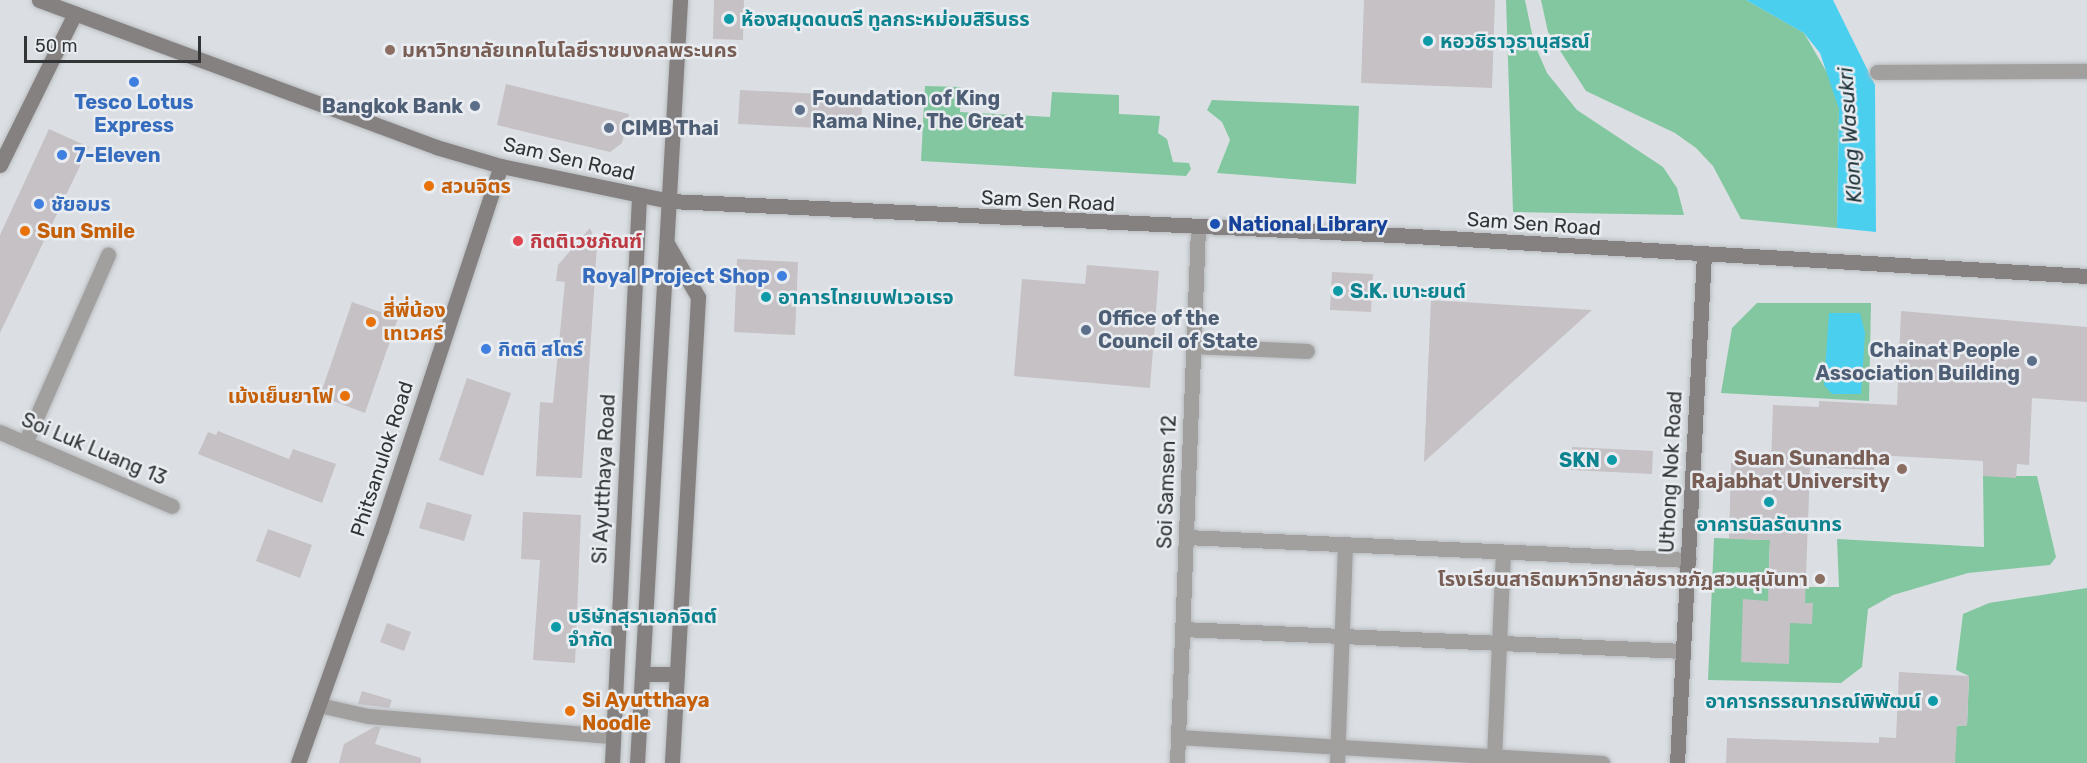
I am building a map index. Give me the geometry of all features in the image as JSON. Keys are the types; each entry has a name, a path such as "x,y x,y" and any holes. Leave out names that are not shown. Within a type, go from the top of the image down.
{"main road":[{"path":"637,763 680,0"},
{"name":"Sam Sen Road","path":"46,2 354,118 501,166 670,201 1198,229 1414,236 2087,276"},
{"path":"0,165 75,13"},
{"name":"Phitsanulok Road","path":"298,763 501,166"},
{"name":"Si Ayutthaya Road","path":"612,763 639,196"},
{"path":"668,244 698,297 672,763"},
{"name":"Uthong Nok Road","path":"1677,763 1704,255"},
{"path":"626,470 652,471"},
{"path":"618,622 644,623"},
{"path":"642,674 677,674"}],"street":[{"path":"1877,72 2087,71"},
{"name":"Soi Samsen 12","path":"1177,763 1198,229"},
{"path":"25,443 108,255"},
{"path":"1194,346 1307,351"},
{"name":"Soi Luk Luang 13","path":"0,432 172,506"},
{"path":"1186,537 1688,560"},
{"path":"1337,756 1345,544"},
{"path":"1494,758 1503,552"},
{"path":"1182,629 1683,651"},
{"path":"319,705 368,716 613,735"},
{"path":"1178,737 1337,756 1460,760 1494,758 1602,763"}],"green space":[{"path":"1506,0 1525,0 1534,43 1547,73 1577,110 1663,167 1677,188 1684,215 1513,212"},
{"path":"1541,0 1746,0 1804,33 1833,83 1839,109 1837,228 1741,219 1713,166 1696,148 1675,133 1586,91 1548,32"},
{"path":"925,86 961,87 960,112 1050,117 1052,92 1119,95 1119,114 1160,116 1158,133 1167,139 1173,162 1189,163 1191,169 1186,176 921,161"},
{"path":"1212,100 1359,106 1356,184 1217,173 1230,140 1222,122 1207,110"},
{"path":"1757,303 1871,303 1869,401 1721,393 1732,328"},
{"path":"1983,476 2037,476 2056,557 2050,565 1968,573 1893,595 1868,609 1862,667 1841,683 1708,680 1714,538 1770,540 1768,587 1839,587 1837,539 1984,547"},
{"path":"2087,588 2087,763 1943,763 1943,727 1967,725 1969,676 1956,670 1963,614 1989,603"}],"water":[{"name":"Klong Wasukri","path":"1746,0 1833,0 1875,85 1876,232 1837,228 1839,109 1820,53 1804,33"},
{"path":"1829,313 1860,313 1865,333 1861,394 1832,394 1824,385"}],"pier":[{"path":"0,0 40,0 16,67 0,60"}],"building":[{"name":"ห้องสมุดดนตรี ทูลกระหม่อมสิรินธร","path":"714,0 744,0 743,40 713,39"},
{"name":"หอวชิราวุธานุสรณ์","path":"1364,0 1495,0 1492,88 1361,83"},
{"path":"506,84 629,114 622,143 610,152 497,125"},
{"name":"Foundation of King Rama Nine, The Great","path":"740,90 862,96 861,130 738,124"},
{"path":"49,129 89,147 0,333 0,235"},
{"path":"590,228 597,245 582,478 536,476 540,402 553,403 565,282 556,281 558,265"},
{"name":"อาคารไทยเบฟเวอเรจ","path":"737,259 798,262 795,335 734,332"},
{"name":"Office of the Council of State","path":"1087,265 1159,271 1150,388 1014,376 1022,279 1085,284"},
{"path":"1332,272 1373,274 1371,312 1330,310"},
{"path":"1431,300 1592,310 1424,462"},
{"path":"352,302 398,318 365,413 320,396"},
{"path":"1901,311 2087,327 2087,402 2032,398 2029,465 2017,464 2016,478 1983,476 1983,461 1875,455 1874,470 1810,467 1805,603 1813,603 1812,624 1790,623 1789,664 1741,662 1743,599 1768,601 1770,540 1729,539 1731,463 1771,465 1773,405 1819,407 1819,401 1897,405"},
{"path":"467,378 511,393 483,476 439,460"},
{"path":"218,431 289,459 293,449 336,464 322,503 198,454 208,432 216,435"},
{"name":"SKN","path":"1572,447 1653,451 1652,474 1571,470"},
{"path":"427,502 472,515 464,541 419,528"},
{"path":"523,512 581,515 575,663 533,660 540,560 521,559"},
{"path":"268,529 312,545 300,578 256,561"},
{"path":"387,623 411,632 404,651 380,642"},
{"name":"อาคารกรรณาภรณ์พิพัฒน์","path":"1899,672 1969,676 1967,726 1957,725 1955,763 1726,763 1727,738 1879,743 1879,737 1896,738"},
{"path":"362,691 392,700 389,708 358,704"},
{"path":"376,726 381,727 375,744 421,758 421,763 339,763 344,744"}],"place":[{"name":"ห้องสมุดดนตรี ทูลกระหม่อมสิรินธร","path":"729,19"},
{"name":"หอวชิราวุธานุสรณ์","path":"1428,41"},
{"name":"มหาวิทยาลัยเทคโนโลยีราชมงคลพระนคร","path":"390,50"},
{"name":"Tesco Lotus Express","path":"134,82"},
{"name":"Bangkok Bank","path":"475,106"},
{"name":"Foundation of King Rama Nine, The Great","path":"800,110"},
{"name":"CIMB Thai","path":"609,128"},
{"name":"7-Eleven","path":"62,155"},
{"name":"สวนจิตร","path":"429,186"},
{"name":"ชัยอมร","path":"39,204"},
{"name":"National Library","path":"1215,224"},
{"name":"Sun Smile","path":"25,231"},
{"name":"กิตติเวชภัณฑ์","path":"518,241"},
{"name":"Royal Project Shop","path":"782,276"},
{"name":"S.K. เบาะยนต์","path":"1338,291"},
{"name":"อาคารไทยเบฟเวอเรจ","path":"766,297"},
{"name":"สี่พี่น้อง เทเวศร์","path":"371,322"},
{"name":"Office of the Council of State","path":"1086,330"},
{"name":"กิตติ สโตร์","path":"486,349"},
{"name":"Chainat People Association Building","path":"2032,361"},
{"name":"เม้งเย็นยาโฟ","path":"345,396"},
{"name":"SKN","path":"1612,460"},
{"name":"Suan Sunandha Rajabhat University","path":"1902,469"},
{"name":"อาคารนิลรัตนาทร","path":"1769,502"},
{"name":"โรงเรียนสาธิตมหาวิทยาลัยราชภัฏสวนสุนันทา","path":"1820,579"},
{"name":"บริษัทสุราเอกจิตต์ จำกัด","path":"556,627"},
{"name":"อาคารกรรณาภรณ์พิพัฒน์","path":"1933,701"},
{"name":"Si Ayutthaya Noodle","path":"570,711"}]}
